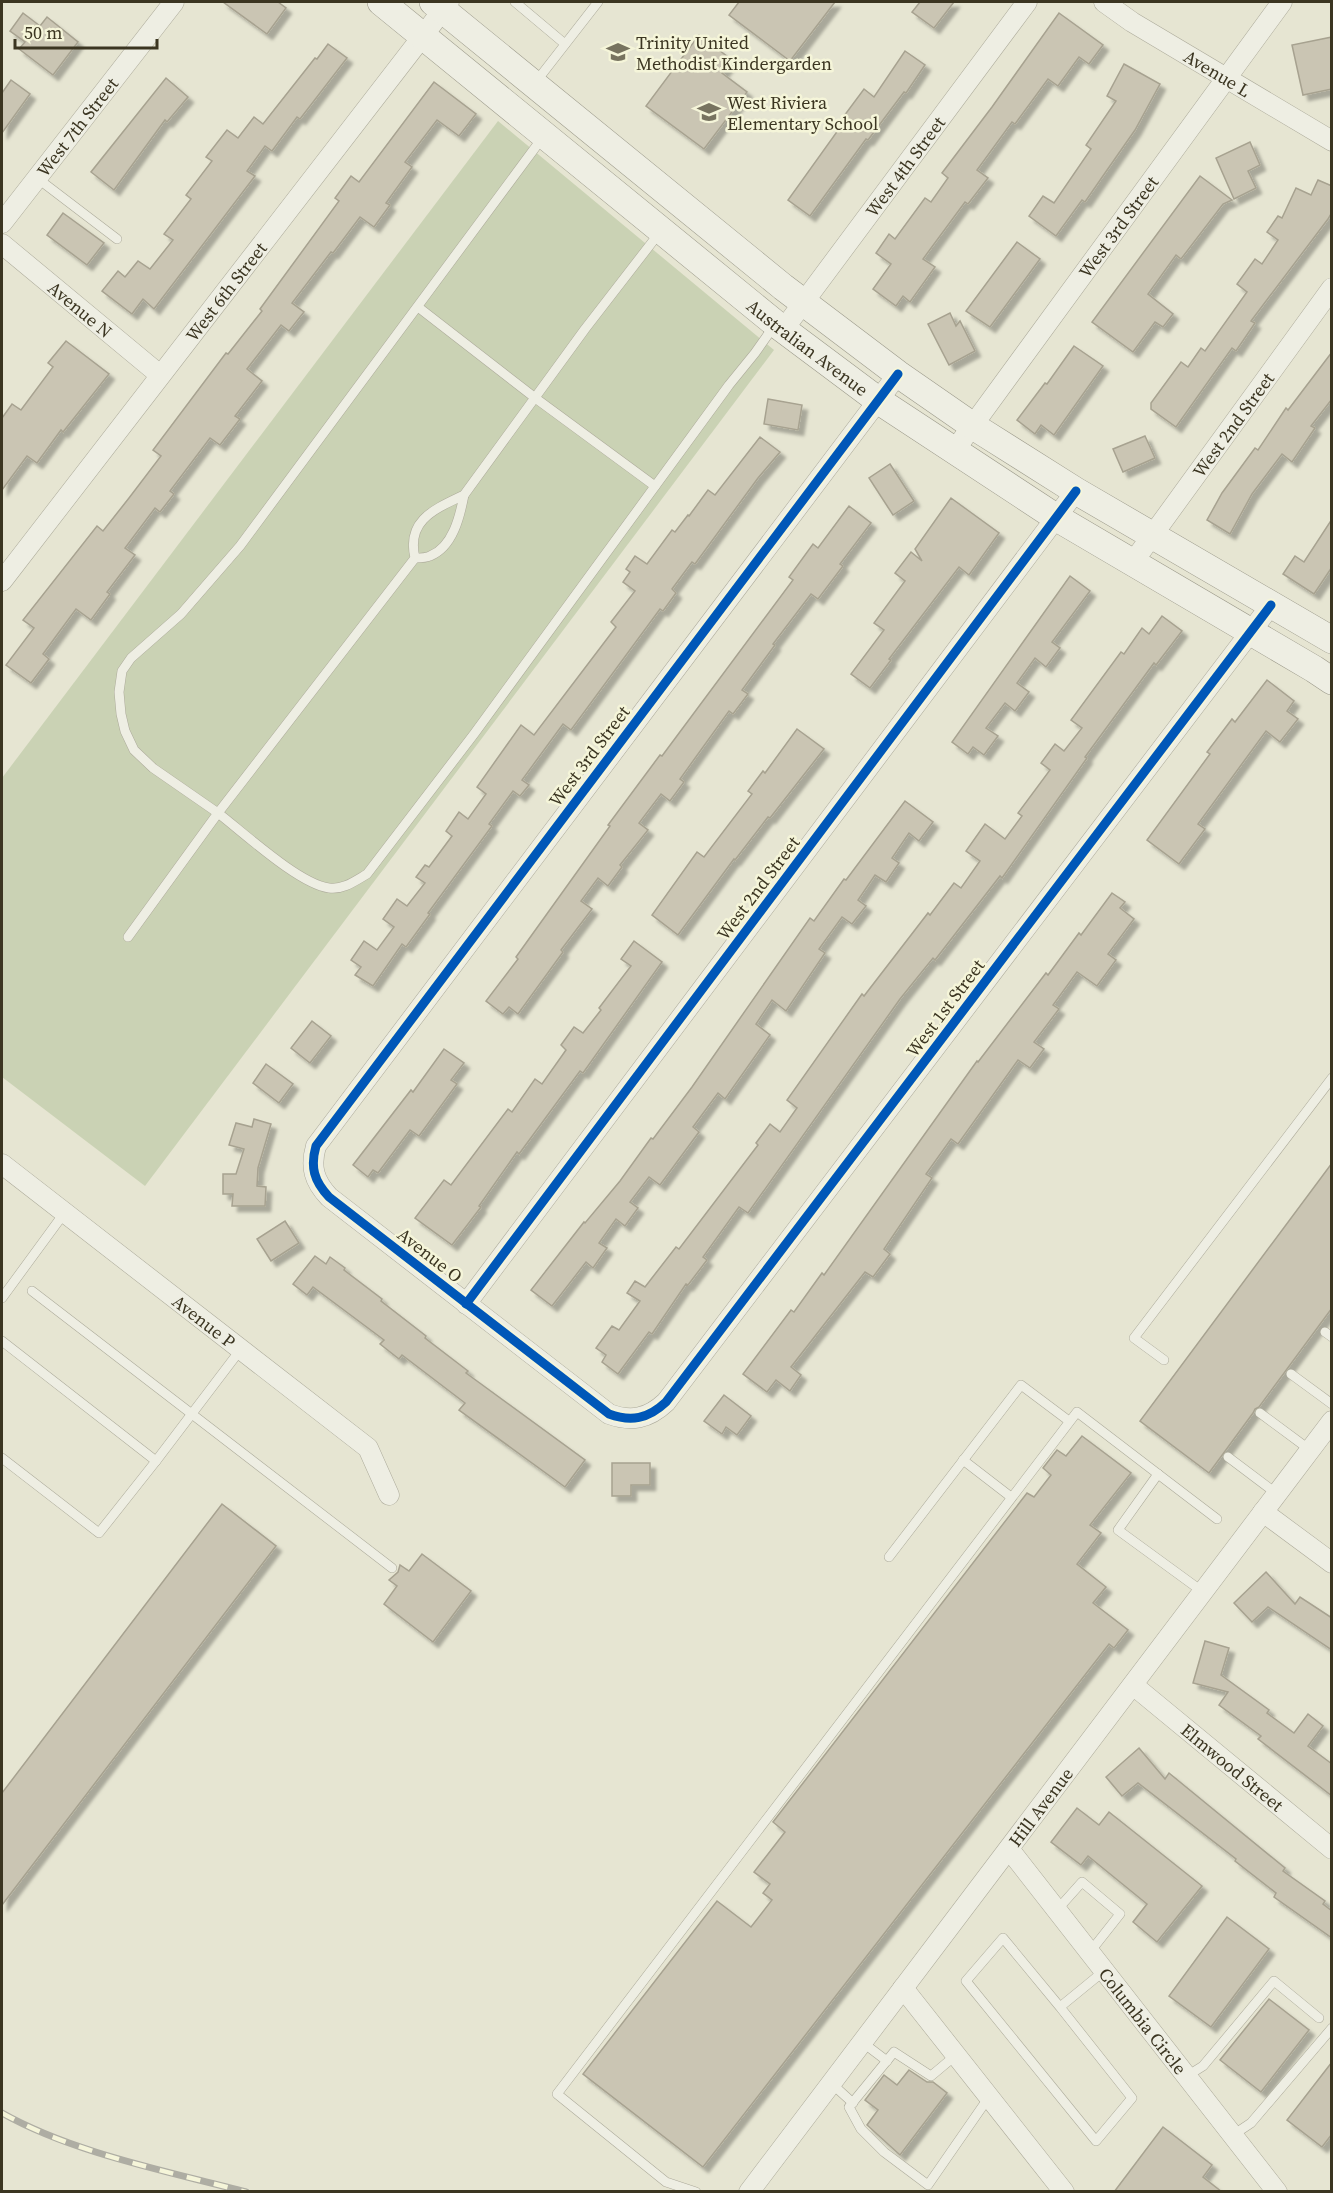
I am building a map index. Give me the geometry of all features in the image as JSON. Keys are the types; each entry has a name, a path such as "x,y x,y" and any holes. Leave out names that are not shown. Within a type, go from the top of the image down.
{"main road":[{"name":"Australian Avenue","path":"381,2 780,327 879,400 1058,518 1323,675"},
{"name":"Australian Avenue","path":"442,4 534,85 804,304 898,374 973,426 1076,491 1332,642"}],"street":[{"name":"West 7th Street","path":"2,223 174,2"},
{"name":"West 4th Street","path":"780,327 804,304 1027,2"},
{"name":"Avenue L","path":"1104,2 1132,22 1332,141"},
{"name":"West 3rd Street","path":"954,451 1282,2"},
{"name":"West 6th Street","path":"2,581 423,36 442,4"},
{"name":"Avenue N","path":"2,244 160,375"},
{"name":"West 2nd Street","path":"1133,561 1332,288"},
{"name":"West 3rd Street","path":"312,1159 316,1146 323,1136 898,374"},
{"name":"West 2nd Street","path":"466,1304 1058,518 1076,491"},
{"name":"West 1st Street","path":"636,1419 655,1412 666,1402 1271,605"},
{"path":"1323,675 1332,642"},
{"name":"Avenue O","path":"312,1159 314,1175 319,1187 329,1197 609,1414 622,1419 636,1419"},
{"name":"Avenue P","path":"2,1164 368,1448 389,1495"},
{"name":"Hill Avenue","path":"749,2192 1332,1421"},
{"path":"1263,1512 1332,1563"},
{"name":"Elmwood Street","path":"1133,1685 1332,1849"},
{"name":"Columbia Circle","path":"1009,1849 1277,2192"},
{"path":"903,1988 1064,2192"}],"lane":[{"path":"515,2 565,44"},
{"path":"534,85 598,2"},
{"path":"545,135 240,546 181,614 131,658 122,671 119,692 125,731 134,750 153,768 218,813 304,880 330,888 351,885 367,874 474,734 655,486 780,327"},
{"path":"37,178 117,239"},
{"path":"128,937 218,813 415,558 430,556 442,548 453,534 461,513 464,495 534,397 662,231"},
{"path":"418,307 534,397 655,486"},
{"path":"415,558 412,546 415,530 426,516 464,495"},
{"path":"1164,1360 1134,1338 1332,1078"},
{"path":"2,1298 65,1212"},
{"path":"32,1291 392,1568"},
{"path":"2,1341 156,1461"},
{"path":"2,1458 99,1533 241,1349"},
{"path":"1292,1374 1332,1404"},
{"path":"889,1557 1021,1385 1069,1421"},
{"path":"696,2192 666,2182 556,2094 1069,1421 1077,1412 1217,1519"},
{"path":"1260,1413 1310,1450"},
{"path":"1228,1456 1277,1494"},
{"path":"963,1460 1011,1497"},
{"path":"1158,1474 1118,1530 1203,1592"},
{"path":"1057,1910 1082,1882 1120,1914 1090,1952"},
{"path":"1003,1938 1060,2007 1132,2098 1096,2141 966,1981 1003,1938"},
{"path":"1060,2007 1104,1971"},
{"path":"1187,2076 1203,2066 1274,1981 1319,2018"},
{"path":"1233,2135 1251,2123 1332,2028"},
{"path":"862,2042 887,2061"},
{"path":"956,2055 931,2076 894,2052 849,2107 861,2129 884,2152 928,2185 989,2097"},
{"path":"831,2083 853,2103"}],"green space":[{"path":"498,121 774,350 145,1186 2,1077 2,778"}],"building":[{"path":"223,2 278,2 286,8 267,34"},
{"path":"739,2 835,2 790,61 729,15"},
{"path":"920,2 954,2 934,28 912,12"},
{"path":"23,13 40,26 47,17 78,42 53,75 19,49 25,42 10,31"},
{"path":"1059,13 1103,45 1089,64 1079,57 1058,86 1048,79 1015,124 1012,122 977,170 988,178 968,204 965,202 923,259 935,267 910,302 903,296 896,306 873,289 891,264 876,253 889,234 895,239 925,198 931,202 948,178 942,173"},
{"path":"699,35 732,60 722,73 747,92 704,149 646,106"},
{"path":"1332,37 1332,89 1303,95 1292,45"},
{"path":"328,44 347,58 300,119 297,117 272,151 265,146 247,171 255,176 154,309 143,299 132,314 102,291 118,271 125,277 138,261 150,269 173,240 164,234 191,199 186,195 212,161 206,157 227,130 238,138 254,117 263,124"},
{"path":"905,51 925,65 906,93 904,92 868,140 866,139 810,216 788,200 844,122 841,120 864,89 874,97"},
{"path":"1124,64 1160,84 1135,130 1085,202 1082,200 1056,236 1029,216 1043,196 1054,203 1091,149 1086,145 1116,101 1107,96"},
{"path":"166,78 188,97 167,122 165,120 114,190 91,172"},
{"path":"11,80 30,94 2,133 2,93"},
{"path":"434,82 476,114 459,136 437,120 405,162 412,167 386,203 390,205 374,227 360,217 333,253 331,252 292,303 304,312 289,331 281,325 247,369 262,381 235,416 240,419 220,445 210,438 170,491 174,494 160,512 155,508 125,548 135,555 107,592 110,594 91,620 76,609 43,654 49,659 31,683 6,665 34,628 23,620 97,526 103,531 129,498 161,456 153,450 226,353 228,354 262,311 260,309 339,201 335,198 351,176 359,182"},
{"path":"1250,142 1260,165 1248,171 1256,188 1234,199 1216,158"},
{"path":"1200,176 1232,200 1223,204 1181,259 1176,255 1148,294 1173,314 1163,327 1155,322 1133,352 1092,322"},
{"path":"1318,180 1332,186 1332,212 1328,219 1251,321 1255,323 1236,351 1232,348 1176,427 1151,409 1151,403 1181,362 1188,367 1201,348 1205,351 1247,292 1237,284 1255,259 1262,264 1278,240 1267,232 1278,216 1282,218 1296,188 1311,195"},
{"path":"63,213 104,243 87,265 47,235"},
{"path":"1017,242 1040,259 990,327 966,311"},
{"path":"950,313 956,326 960,321 975,351 949,365 928,324"},
{"path":"66,341 109,374 63,432 61,430 37,463 27,456 2,490 2,418 12,404 21,410 53,367 48,363"},
{"path":"1074,346 1103,366 1054,435 1041,425 1035,434 1017,420"},
{"path":"1332,352 1332,399 1311,426 1315,428 1292,462 1282,454 1252,494 1230,534 1207,520 1222,493 1255,448 1258,450 1286,408 1288,410"},
{"path":"768,399 802,405 798,430 764,424"},
{"path":"1145,436 1155,458 1123,472 1113,449"},
{"path":"760,437 780,452 758,478 695,564 692,562 672,589 676,593 663,611 660,609 571,730 563,724 522,780 529,785 520,796 513,791 489,824 492,826 428,913 430,914 406,947 402,944 373,986 355,975 361,967 351,960 364,941 377,950 394,927 383,919 397,899 407,906 425,883 416,877 425,865 429,867 452,836 446,831 459,812 468,819 486,794 477,787 521,725 534,735 616,627 611,622 635,591 623,582 630,572 626,569 635,556 647,564 672,530 675,532 708,490 715,495"},
{"path":"890,464 914,501 893,515 869,478"},
{"path":"951,498 999,533 969,575 959,567 889,659 891,660 870,688 851,674 884,630 874,623 905,581 895,573 911,552 922,561 915,549"},
{"path":"849,506 871,523 840,564 843,566 818,599 811,594 773,644 775,645 742,690 748,694 733,714 729,711 680,779 684,782 670,801 661,794 639,823 648,830 620,865 622,867 608,886 598,878 581,901 592,909 518,1014 509,1007 503,1014 486,1001 518,959 516,957 610,826 608,825 793,580 789,577 813,544 818,548"},
{"path":"1332,519 1332,567 1314,594 1283,574 1295,556 1304,562"},
{"path":"1070,576 1090,591 1052,642 1060,648 1046,667 1035,658 1017,683 1029,692 1015,711 1005,703 986,728 998,736 984,755 973,747 968,754 952,742"},
{"path":"1162,616 1182,631 1156,665 1154,663 1085,757 1087,758 1002,878 1000,876 935,960 933,958 900,999 748,1213 739,1207 703,1257 707,1260 688,1285 686,1284 652,1334 649,1332 618,1374 602,1362 606,1355 596,1348 612,1326 619,1330 640,1301 627,1293 635,1281 645,1287 676,1247 679,1249 758,1145 756,1143 770,1124 780,1132 797,1108 787,1100 862,994 864,996 954,883 961,888 980,861 966,851 985,824 1005,839 1022,816 1018,813 1050,770 1041,763 1055,744 1064,751 1082,728 1071,720 1121,652 1124,654 1142,628 1149,634"},
{"path":"1267,680 1294,701 1287,711 1298,719 1280,742 1266,731 1198,824 1205,829 1179,864 1147,840 1210,754 1207,752 1232,719 1235,722"},
{"path":"797,729 824,749 770,818 768,817 734,859 678,935 652,915 697,852 704,857 752,794 748,791 763,771 765,773"},
{"path":"905,801 933,822 919,841 909,833 892,858 899,863 886,882 875,875 858,900 866,906 852,924 842,917 819,949 825,953 786,1011 772,1000 756,1024 770,1035 725,1099 718,1093 693,1127 699,1132 660,1185 649,1177 630,1202 638,1208 625,1226 616,1219 599,1243 607,1248 593,1268 586,1262 552,1306 531,1290 584,1222 620,1181 651,1138 653,1139 810,918 814,921"},
{"path":"1112,893 1125,902 1120,908 1134,919 1108,954 1116,960 1097,986 1077,972 1053,1005 1059,1009 1034,1042 1044,1049 1030,1068 1018,1060 958,1144 951,1139 926,1174 932,1178 884,1249 890,1254 873,1277 865,1272 791,1367 801,1375 790,1391 776,1380 767,1392 743,1374 791,1310 794,1312 822,1273 824,1275 977,1061 1046,973 1048,975 1079,933 1081,935"},
{"path":"634,941 662,962 583,1073 580,1071 519,1154 517,1152 479,1206 481,1207 452,1245 415,1218 444,1180 451,1185 508,1109 512,1112 535,1079 542,1084 566,1050 561,1045 574,1027 583,1033 631,966 621,959"},
{"path":"312,1021 331,1036 310,1063 291,1048"},
{"path":"444,1049 464,1063 451,1080 457,1084 419,1136 410,1130 378,1173 373,1170 368,1177 353,1165 411,1090 413,1092"},
{"path":"266,1064 293,1084 279,1103 253,1083"},
{"path":"254,1119 271,1124 258,1168 257,1186 266,1187 265,1206 232,1206 233,1194 223,1194 223,1174 236,1174 244,1149 229,1145 236,1123 252,1127"},
{"path":"1332,1163 1332,1308 1209,1473 1140,1421"},
{"path":"285,1221 299,1243 271,1261 257,1239"},
{"path":"315,1256 326,1264 330,1257 345,1268 344,1270 426,1336 425,1338 468,1371 466,1373 585,1460 565,1487 459,1410 465,1403 402,1355 399,1359 380,1344 384,1340 313,1287 307,1295 293,1284"},
{"path":"724,1395 751,1416 737,1435 726,1427 722,1434 704,1421"},
{"path":"1082,1436 1131,1473 1090,1525 1101,1533 1077,1564 1106,1587 1093,1603 1128,1630 1114,1648 1109,1644 703,2167 583,2074 717,1901 751,1927 772,1900 763,1893 770,1884 754,1872 785,1832 773,1822 1027,1493 1034,1497 1051,1475 1043,1468 1057,1450 1066,1456"},
{"path":"612,1463 650,1463 650,1485 631,1485 631,1496 612,1496"},
{"path":"222,1504 276,1546 2,1905 2,1793"},
{"path":"422,1554 471,1591 433,1642 384,1604 397,1586 389,1580 398,1572 400,1565 409,1571"},
{"path":"1266,1572 1295,1604 1300,1597 1332,1618 1332,1650 1268,1607 1252,1622 1234,1603"},
{"path":"1205,1641 1229,1648 1221,1675 1269,1710 1267,1713 1294,1733 1308,1714 1323,1726 1308,1746 1332,1764 1332,1796 1258,1739 1261,1736 1219,1705 1228,1692 1193,1683"},
{"path":"1139,1748 1165,1779 1169,1773 1285,1868 1283,1871 1325,1901 1323,1904 1332,1911 1332,1938 1274,1897 1276,1893 1235,1861 1236,1859 1138,1783 1122,1796 1106,1777"},
{"path":"1077,1808 1099,1825 1109,1812 1202,1886 1157,1942 1133,1922 1147,1904 1088,1856 1081,1865 1051,1842"},
{"path":"1227,1917 1269,1949 1211,2027 1169,1996"},
{"path":"1269,1999 1309,2030 1261,2092 1220,2060"},
{"path":"1332,2062 1332,2134 1322,2147 1287,2120"},
{"path":"909,2070 927,2082 933,2082 947,2093 900,2155 867,2125 878,2110 865,2100 884,2075 897,2085"},
{"path":"1163,2127 1212,2165 1203,2177 1222,2192 1114,2192"}],"railway":[{"path":"2,2113 30,2127 90,2150 246,2192"}],"cycle path":[{"path":"898,374 316,1146 313,1161 315,1173 329,1197 609,1414 625,1418 639,1417 653,1412 666,1402 1271,605"},
{"path":"466,1304 1076,491"}],"place":[{"name":"Trinity United Methodist Kindergarden","path":"618,52"},
{"name":"West Riviera Elementary School","path":"709,112"}]}
